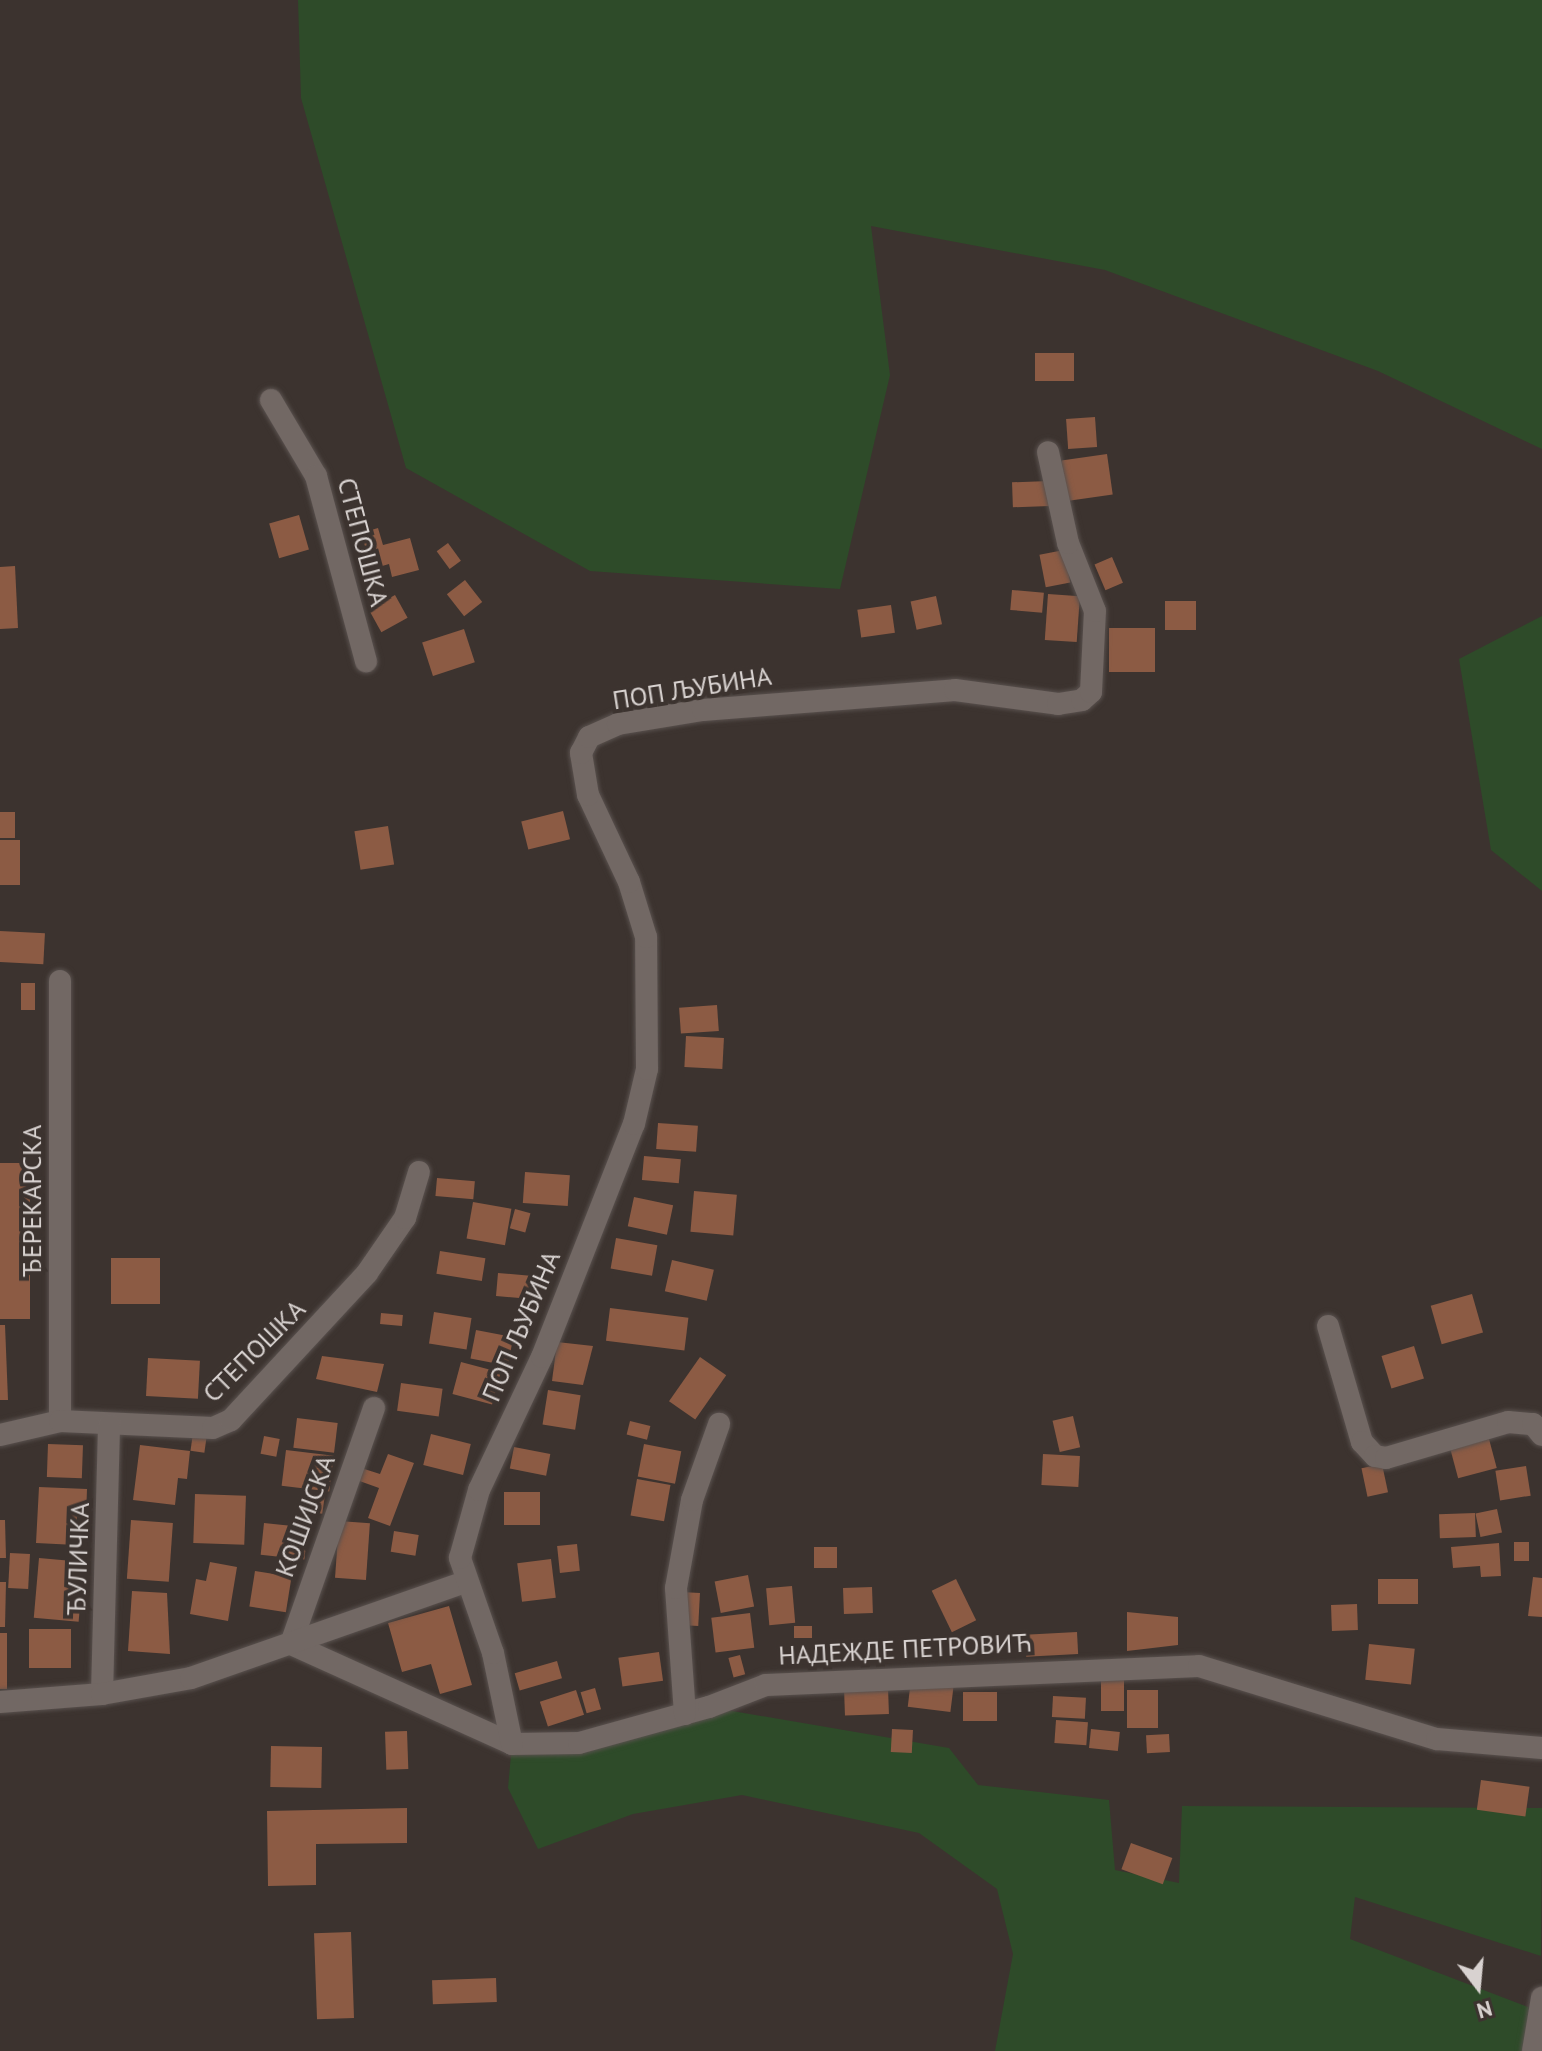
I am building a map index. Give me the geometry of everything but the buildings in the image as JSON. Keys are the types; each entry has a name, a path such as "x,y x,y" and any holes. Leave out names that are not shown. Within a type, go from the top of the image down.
{"street":[{"name":"СТЕПОШКА","path":"271,400 316,476 366,661"},
{"name":"ПОП ЉУБИНА","path":"512,1744 493,1653 465,1582 460,1558 479,1490 542,1357 646,1084 646,937 629,882 588,795 581,753 589,737 618,724 785,702 955,690 1058,704 1082,700 1091,692 1095,611 1068,543 1048,452"},
{"name":"ЂЕРЕКАРСКА","path":"60,981 60,1421"},
{"name":"СТЕПОШКА","path":"0,1435 60,1421 213,1428 231,1420 367,1273 405,1218 419,1172"},
{"path":"1328,1326 1362,1442 1375,1456 1386,1458 1508,1422 1533,1424 1542,1435"},
{"name":"КОШИЈСКА","path":"291,1644 374,1408"},
{"path":"685,1714 676,1620 678,1573 692,1500 719,1424"},
{"name":"ЂУЛИЧКА","path":"102,1694 109,1425"},
{"path":"0,1702 102,1694 191,1678 465,1582"},
{"name":"НАДЕЖДЕ ПЕТРОВИЋ","path":"291,1644 512,1744 579,1743 685,1714 766,1685 1199,1666 1437,1739 1542,1748"},
{"path":"1533,2051 1542,1998"}],"green space":[{"path":"298,0 1542,0 1542,449 1378,371 1105,270 871,226 890,375 840,589 590,571 406,468 301,98"},
{"path":"1542,616 1542,891 1491,850 1459,659"},
{"path":"709,1707 949,1748 978,1785 1109,1800 1115,1870 1179,1883 1182,1806 1542,1808 1541,1956 1355,1897 1350,1939 1533,2009 1527,2051 995,2051 1013,1954 997,1889 919,1833 742,1795 633,1814 538,1849 508,1788 512,1744 579,1743"}]}
